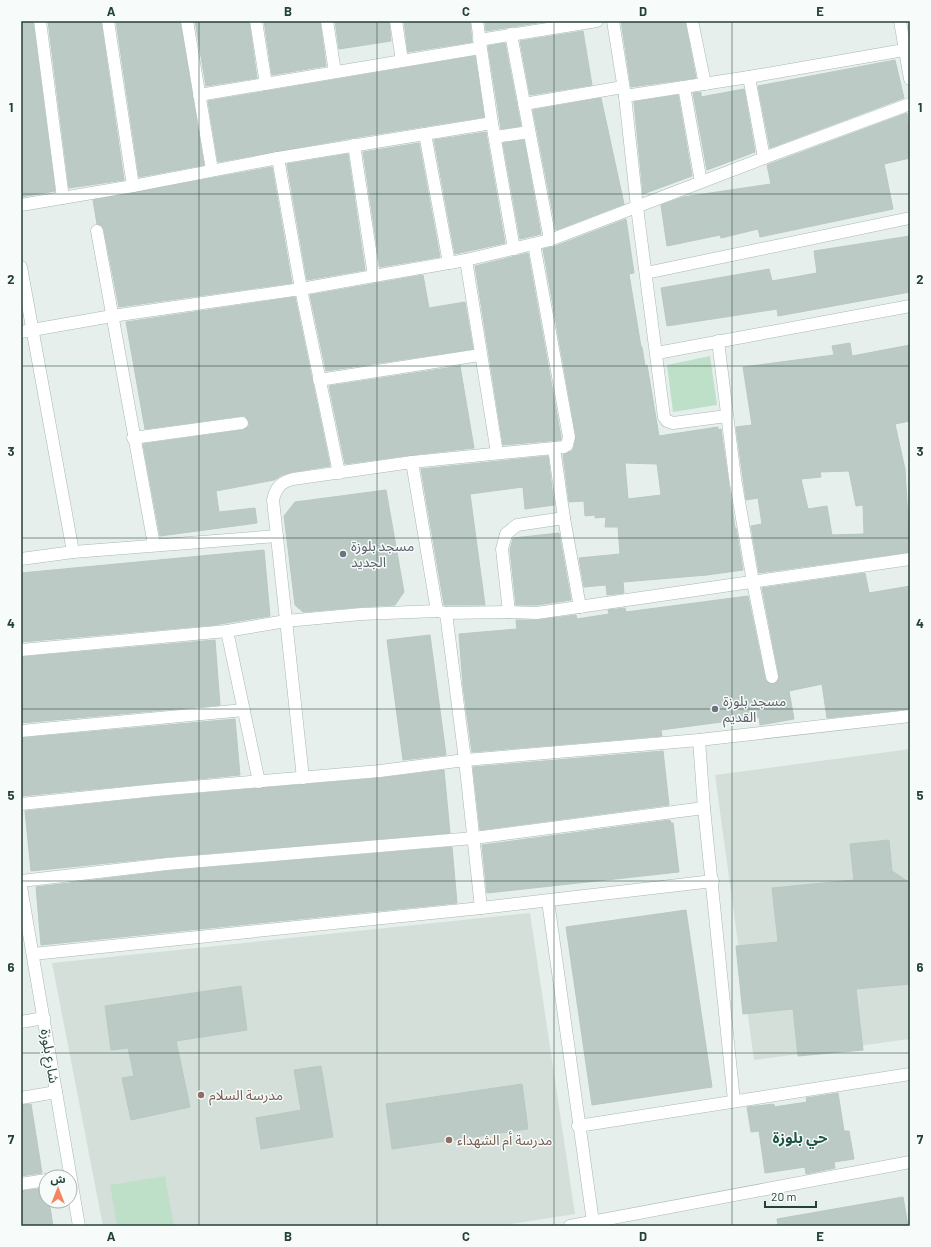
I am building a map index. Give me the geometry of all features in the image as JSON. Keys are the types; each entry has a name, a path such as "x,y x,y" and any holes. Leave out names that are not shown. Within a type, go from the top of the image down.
{"street":[{"path":"40,21 63,198"},
{"path":"108,21 133,186"},
{"path":"187,21 212,170"},
{"path":"256,21 266,84"},
{"path":"327,21 335,72"},
{"path":"396,21 402,61"},
{"path":"477,21 492,123 514,249"},
{"path":"199,95 402,61 480,44 511,34 597,21"},
{"path":"613,21 624,91 637,207 657,353 664,417 667,421 673,423 727,416"},
{"path":"692,21 705,84"},
{"path":"900,21 910,79"},
{"path":"511,34 550,240"},
{"path":"524,104 624,91 684,88 904,50"},
{"path":"749,77 764,158"},
{"path":"684,88 701,182"},
{"path":"27,331 112,316 301,289 466,260 550,240 910,104"},
{"path":"21,205 133,186 278,158 492,123"},
{"path":"495,137 529,132"},
{"path":"424,134 448,263"},
{"path":"354,145 374,276"},
{"path":"278,158 301,289 339,472"},
{"path":"646,273 910,218"},
{"path":"97,231 154,545"},
{"path":"303,778 273,500 275,492 278,486 293,479 412,462 564,447 568,445 569,437 534,244"},
{"path":"466,260 480,355 497,453"},
{"path":"21,267 27,331 73,552"},
{"path":"657,353 910,306"},
{"path":"718,342 735,478 753,582 772,677"},
{"path":"319,380 480,355"},
{"path":"134,438 242,423"},
{"path":"554,448 564,518 580,607"},
{"path":"412,462 441,612 465,760 481,908"},
{"path":"509,612 502,549 506,534 517,525 564,518"},
{"path":"21,559 73,552 277,536"},
{"path":"21,650 228,631 286,621 361,614 441,612 537,613 910,559"},
{"path":"228,631 259,782"},
{"path":"21,731 244,710"},
{"path":"21,804 156,790 380,772 465,760 698,740 910,716"},
{"path":"698,740 734,1101"},
{"path":"21,881 167,864 474,838 704,808"},
{"path":"33,954 548,901 713,881"},
{"name":"شارع بلوزة","path":"21,887 25,937 33,954 56,1092 67,1169"},
{"path":"548,901 578,1126 593,1222"},
{"path":"21,1022 44,1018"},
{"path":"578,1126 910,1074"},
{"path":"21,1098 56,1092"},
{"path":"570,1226 910,1162"},
{"path":"21,1184 38,1181"},
{"name":"شارع بلوزة","path":"75,1209 79,1226"}],"shaded area":[{"path":"910,749 910,1039 754,1060 715,775"},
{"path":"530,913 575,1214 498,1226 103,1226 52,963"}],"green space":[{"path":"710,356 717,405 673,412 667,365"},
{"path":"165,1176 174,1226 117,1226 110,1185"}],"building":[{"path":"21,21 33,21 55,191 21,197"},
{"path":"48,21 101,21 124,180 69,188"},
{"path":"116,21 180,21 204,165 139,177"},
{"path":"195,21 249,21 257,78 206,86"},
{"path":"264,21 320,21 326,66 272,75"},
{"path":"335,21 389,21 391,41 339,49"},
{"path":"404,21 470,21 472,42 408,52"},
{"path":"485,21 550,21 486,31"},
{"path":"621,21 685,21 696,78 631,87"},
{"path":"583,31 592,85 530,95 520,41"},
{"path":"505,43 521,126 501,129 488,46"},
{"path":"475,56 484,117 352,138 218,162 208,101"},
{"path":"895,60 904,98 770,148 758,86"},
{"path":"744,89 755,152 707,170 693,93 701,92 701,97"},
{"path":"678,95 692,176 643,194 634,102"},
{"path":"601,98 624,204 556,230 533,110"},
{"path":"907,113 910,158 884,164 893,209 760,237 758,229 721,238 720,235 667,246 661,205 683,197 771,184 767,165"},
{"path":"486,132 505,243 455,254 434,140"},
{"path":"524,140 541,234 520,239 503,143"},
{"path":"419,143 440,257 380,267 363,152"},
{"path":"348,154 365,270 307,280 287,164"},
{"path":"272,167 292,283 119,307 104,230 102,226 97,224 93,200"},
{"path":"626,219 634,273 629,274 641,347 645,366 647,365 659,436 718,427 718,430 721,429 735,528 743,570 707,575 623,582 624,593 607,595 606,585 584,587 579,558 620,554 618,527 605,527 606,517 595,518 595,515 585,516 584,501 569,502 563,455 572,451 576,436 543,249 553,247","holes":["625,463 657,464 661,495 628,499"]},
{"path":"910,236 910,292 778,316 777,309 667,326 661,288 769,269 772,281 817,273 814,251"},
{"path":"528,253 561,440 503,445 475,266"},
{"path":"423,275 429,308 465,302 473,349 326,371 310,295"},
{"path":"295,297 330,466 292,472 282,475 274,480 216,491 219,512 255,508 257,523 160,536 143,444 243,430 249,426 249,422 245,416 241,416 145,429 126,322"},
{"path":"850,343 852,356 910,345 910,421 895,424 905,469 910,552 759,573 751,526 762,524 758,498 746,500 736,427 752,425 743,367 834,355 832,346","holes":["849,471 856,506 863,505 864,534 832,535 827,506 808,509 801,479 821,477 820,472"]},
{"path":"460,366 474,448 345,464 329,386"},
{"path":"548,456 554,505 525,509 523,487 470,494 485,605 444,605 421,469"},
{"name":"مسجد بلوزة الجديد","path":"386,490 404,592 395,605 303,612 295,605 284,516 295,502"},
{"path":"559,533 571,600 537,605 516,605 510,550 513,538"},
{"path":"264,550 270,616 214,625 21,642 21,573"},
{"path":"865,573 869,593 910,586 910,709 827,718 822,684 789,691 794,719 760,725 759,717 661,730 662,736 472,752 463,686 459,634 517,629 516,620 538,620 576,615 577,619 609,614 608,610 625,608 626,612 748,596 765,678 767,682 773,684 777,682 779,676 762,588"},
{"path":"430,635 446,755 403,760 387,640"},
{"path":"215,640 220,705 21,723 21,657"},
{"path":"235,719 240,775 21,796 21,738"},
{"path":"663,751 669,805 480,830 473,767"},
{"path":"444,770 450,833 166,857 31,871 25,811 157,797 381,778"},
{"path":"670,820 671,823 673,823 679,872 487,893 482,845"},
{"path":"889,840 892,871 910,883 910,929 908,929 910,947 910,984 856,989 863,1050 798,1056 793,1009 743,1014 736,946 778,942 772,888 854,880 850,844"},
{"path":"452,847 457,903 41,945 36,887 168,871"},
{"path":"686,910 712,1087 592,1105 566,927"},
{"path":"241,986 247,1030 176,1041 190,1107 131,1120 122,1078 134,1076 128,1048 111,1050 105,1006"},
{"path":"321,1066 333,1137 261,1149 256,1118 301,1110 294,1070"},
{"path":"522,1084 528,1129 392,1149 386,1104"},
{"path":"838,1093 844,1131 849,1131 854,1159 834,1162 835,1168 806,1174 805,1167 765,1173 759,1131 751,1132 747,1107 774,1104 774,1107 807,1102 806,1098"},
{"path":"31,1104 41,1169 38,1169 38,1174 21,1176 21,1105"},
{"path":"38,1189 38,1209 50,1209 53,1226 21,1226 21,1191"},
{"path":"903,1197 908,1226 778,1226 777,1219"}],"place":[{"name":"مسجد بلوزة الجديد","path":"343,554"},
{"name":"مسجد بلوزة القديم","path":"715,709"},
{"name":"مدرسة السلام","path":"201,1095"},
{"name":"مدرسة أم الشهداء","path":"449,1140"}],"district":[{"name":"حي بلوزة","path":"800,1138"}]}
